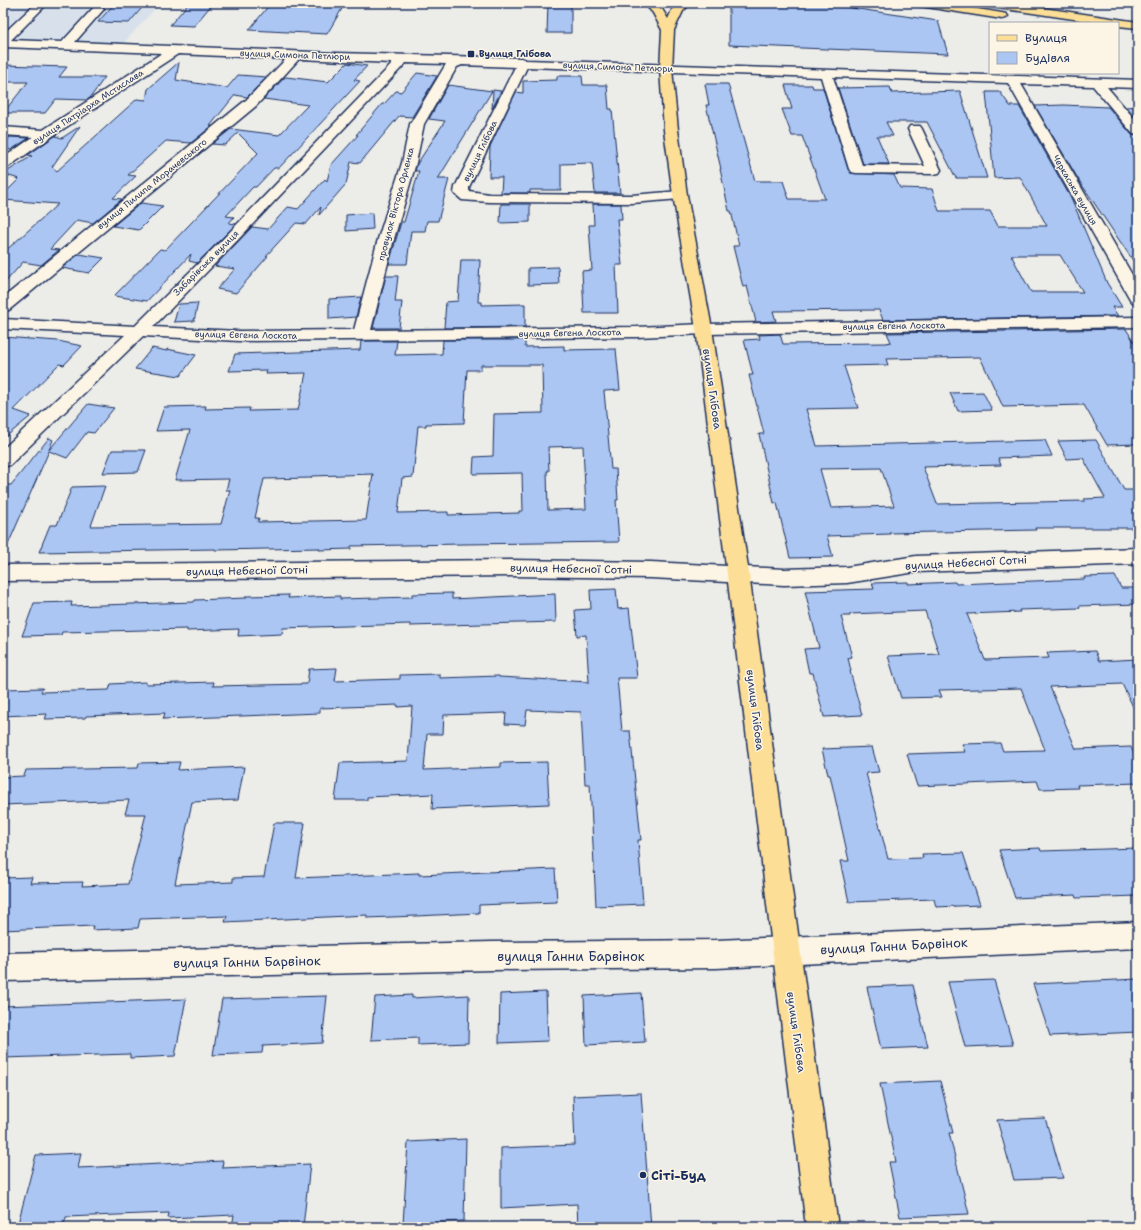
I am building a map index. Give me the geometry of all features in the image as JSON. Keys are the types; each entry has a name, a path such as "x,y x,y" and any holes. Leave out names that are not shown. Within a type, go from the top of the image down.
{"main road":[{"path":"650,3 658,11 668,30"},
{"name":"вулиця Глібова","path":"685,3 678,10 668,30 666,69 671,130 680,195 704,329 738,574 822,1227"},
{"path":"920,3 1042,22"},
{"path":"985,3 1117,22"},
{"path":"1119,22 1138,25"}],"street":[{"path":"3,42 42,3"},
{"path":"65,46 98,9"},
{"name":"вулиця Симона Петлюри","path":"3,42 295,56 521,62 666,69 1138,84"},
{"name":"вулиця Патріарха Мстислава","path":"3,164 46,134 174,51"},
{"name":"вулиця Пилипа Морачевського","path":"3,306 251,103 295,56"},
{"name":"Забарівська вулиця","path":"3,460 138,332 286,182 403,59"},
{"name":"провулок Віктора Орленка","path":"361,335 386,239 409,163 417,124 452,65 460,61"},
{"name":"вулиця Глібова","path":"521,62 521,67 462,187 461,193 467,198 624,199 680,195"},
{"path":"826,74 856,169 934,170 915,129"},
{"name":"Черкаська вулиця","path":"1013,81 1138,299"},
{"path":"1097,83 1138,131"},
{"path":"3,131 46,134"},
{"name":"вулиця Євгена Лоскота","path":"3,324 239,336 637,332 704,329 1138,322"},
{"name":"вулиця Небесної Сотні","path":"3,573 510,568 651,570 784,577 847,576 916,564 1138,556"},
{"name":"вулиця Ганни Барвінок","path":"3,967 786,952 1138,935"}],"shaded area":[{"path":"3,3 160,3 122,45 3,40"}],"building":[{"path":"115,3 146,3 129,23 98,22"},
{"path":"189,3 213,3 194,26 170,25"},
{"path":"548,3 571,3 571,33 547,33"},
{"path":"748,3 819,3 938,21 948,54 729,45 729,8"},
{"path":"270,4 343,7 327,34 249,30"},
{"path":"179,62 176,80 227,88 238,75 267,77 247,97 235,95 210,126 212,126 191,143 166,141 128,175 136,176 113,198 122,199 93,223 77,220 50,249 59,250 41,265 23,262 3,285 3,253 58,204 3,200 3,195 19,179 3,174 32,156 28,155 55,136 62,138 80,126 52,167 57,171 137,99 146,100 148,89"},
{"path":"347,63 367,66 354,80 360,81 279,168 274,168 256,187 253,187 226,216 234,217 229,223 236,224 197,263 189,261 191,254 147,301 114,296 160,249 165,250 258,153 238,133 225,145 212,144 231,129 279,135 308,105 264,99 286,77 328,82"},
{"path":"3,65 67,67 59,77 105,77 87,100 56,99 45,113 3,113 28,82 3,82"},
{"path":"417,73 437,76 412,117 399,116 360,163 351,162 346,184 319,215 321,207 306,224 296,223 266,256 268,256 236,293 217,289 235,269 215,266 252,227 268,229 288,207 298,209 325,179 327,181 331,165 358,135 356,135 382,104 384,104 396,91 401,92"},
{"path":"557,76 582,76 583,85 607,85 609,109 612,109 620,193 595,193 592,163 561,164 561,190 530,190 530,193 501,193 502,177 489,177 490,146 516,92 523,93 523,81 557,80"},
{"path":"705,84 728,84 755,181 783,181 789,199 825,199 802,136 792,136 782,109 792,109 785,85 812,85 813,88 823,88 848,169 851,173 894,175 900,188 932,189 939,211 990,211 998,226 1047,226 1020,177 994,178 986,92 1000,92 1010,106 1019,106 1072,200 1107,283 1122,307 1112,307 1118,316 883,320 879,310 773,311 776,321 756,322 747,286 743,287 733,246 739,246 731,211 729,211 706,105 709,105","holes":["1011,255 1060,255 1083,292 1031,292"]},
{"path":"448,85 492,91 438,179 449,179 438,221 427,221 425,231 411,231 407,264 389,264 401,222 404,222 419,171 415,171 417,164 445,121 429,119"},
{"path":"890,87 892,93 960,91 987,178 956,178 927,122 886,122 893,136 877,136 889,164 863,164 838,88"},
{"path":"493,90 501,91 492,109"},
{"path":"1064,105 1108,107 1132,135 1138,136 1138,268 1080,182 1035,106"},
{"path":"1138,106 1138,121 1126,107"},
{"path":"10,137 29,138 11,150 3,148"},
{"path":"141,203 163,206 139,230 113,226"},
{"path":"501,204 530,204 530,222 500,223"},
{"path":"593,204 621,204 622,219 617,219 622,265 616,265 618,313 584,313 582,271 592,270 589,225 594,225"},
{"path":"372,213 373,229 346,231 346,215"},
{"path":"79,254 104,258 89,273 62,268"},
{"path":"461,260 480,260 478,302 482,302 482,305 525,304 525,327 444,328 446,302 458,301"},
{"path":"558,267 559,284 528,285 528,268"},
{"path":"386,276 398,276 395,302 402,302 399,328 373,328"},
{"path":"361,297 356,317 329,319 329,299"},
{"path":"198,303 194,321 174,322 179,304"},
{"path":"1126,329 1138,348 1138,444 1107,445 1084,405 1003,407 980,357 886,359 888,365 844,366 858,408 806,409 817,446 1045,440 1052,456 998,458 1001,465 923,467 937,504 1085,501 1084,499 1105,498 1083,458 1067,459 1058,441 1096,440 1124,490 1138,490 1138,528 1035,528 1036,530 889,533 890,534 827,536 833,557 790,558 777,503 774,503 759,434 764,434 749,375 753,375 744,340 760,339 759,335 780,334 783,344 886,343 891,342 887,333","holes":["881,468 894,506 831,508 820,469"]},
{"path":"3,337 58,341 82,346 64,365 59,364 14,410 31,416 3,439"},
{"path":"443,340 525,340 525,347 564,346 564,350 616,349 620,390 604,391 611,469 616,469 618,500 616,500 619,542 351,546 351,549 319,550 319,548 39,552 50,525 57,525 72,487 105,486 91,526 221,524 230,490 226,490 229,479 175,480 190,430 156,431 164,407 206,406 205,409 250,408 249,411 298,410 306,373 266,374 267,370 229,371 235,354 360,350 361,341 397,341 395,355 442,354","holes":["481,365 542,365 543,413 494,414 493,456 474,457 473,474 522,473 523,511 519,511 519,513 448,515 448,512 398,513 402,478 413,477 418,426 426,426 426,424 464,423 467,370 481,370","583,446 586,509 548,510 548,447","373,474 366,520 258,522 259,518 255,518 264,479 311,478 312,476"]},
{"path":"152,348 167,351 167,349 196,355 180,376 135,369"},
{"path":"983,392 992,410 958,411 950,393"},
{"path":"88,404 114,408 94,433 87,432 67,458 49,451 3,556 3,485 11,485 49,438 53,440 49,450"},
{"path":"112,450 146,450 138,472 103,473"},
{"path":"1115,576 1121,588 1138,588 1138,604 1079,606 1080,608 1019,610 1020,612 967,614 985,660 1049,658 1047,653 1095,651 1099,661 1138,659 1138,717 1122,684 1050,687 1076,749 1131,747 1138,763 1138,783 1077,785 1078,788 1040,789 1037,781 917,786 907,754 965,752 962,744 1000,743 1003,751 1045,750 1021,688 939,690 942,697 901,698 888,656 939,654 925,611 850,614 850,616 841,616 852,657 848,658 850,671 862,715 824,717 813,673 809,673 804,649 819,648 805,591 874,589 872,583 908,582 908,584 955,582 956,584 1085,579 1084,577"},
{"path":"616,589 618,609 629,608 637,678 617,678 622,731 630,731 641,840 638,840 643,904 596,906 590,784 585,784 581,712 527,710 525,725 505,724 506,713 444,715 443,734 427,734 424,770 501,767 501,763 547,762 549,804 432,809 433,794 367,797 367,800 335,800 340,763 408,761 412,706 398,707 398,705 320,708 320,713 163,719 165,713 45,719 47,714 3,716 3,689 43,688 41,692 109,690 111,684 146,682 146,684 214,682 213,686 307,684 309,669 337,668 335,681 400,679 400,675 440,674 440,678 499,676 589,682 586,635 577,636 575,610 591,609 590,590"},
{"path":"452,593 452,599 555,594 556,622 410,626 410,624 283,628 282,634 238,636 239,629 62,632 61,635 22,636 34,603 72,602 71,606 194,602 195,600 246,598 246,596 289,595 288,598 340,596 340,599 412,597 412,594"},
{"path":"872,747 879,772 866,773 888,859 923,858 922,854 963,853 980,905 936,907 934,899 849,902 840,861 849,861 830,775 828,775 822,749"},
{"path":"180,762 178,770 244,767 238,800 192,802 175,884 233,882 233,878 264,877 274,823 305,823 296,878 419,873 419,875 555,869 557,902 479,905 479,913 367,918 367,915 225,922 227,916 140,919 138,928 92,930 93,926 3,930 3,878 32,877 30,883 83,882 82,886 128,884 146,814 125,814 129,800 3,805 3,777 24,776 26,770 138,768 139,763"},
{"path":"1040,848 1041,851 1138,848 1138,896 1076,898 1075,895 1015,898 999,850"},
{"path":"1138,979 1138,1032 1050,1036 1033,984"},
{"path":"994,980 1013,1045 965,1047 948,982"},
{"path":"913,985 928,1047 881,1049 867,987"},
{"path":"546,992 548,1041 499,1043 500,994"},
{"path":"641,993 645,1042 586,1045 584,996"},
{"path":"412,995 412,998 469,995 468,1043 418,1045 418,1038 371,1040 375,997"},
{"path":"327,996 322,1043 263,1046 262,1053 213,1055 222,999"},
{"path":"186,999 175,1056 130,1058 130,1054 3,1058 3,1006"},
{"path":"940,1081 953,1133 949,1133 969,1214 900,1217 889,1162 896,1162 880,1084"},
{"path":"641,1093 651,1227 578,1227 577,1204 501,1208 501,1148 575,1145 573,1096"},
{"path":"1045,1118 1063,1178 1014,1180 997,1120"},
{"path":"466,1139 464,1221 403,1224 408,1142"},
{"path":"81,1153 78,1168 223,1161 222,1168 310,1164 303,1227 232,1227 234,1215 168,1218 169,1213 66,1217 64,1225 17,1227 36,1155"}],"place":[{"name":"Вулиця Глібова","path":"471,54"},
{"name":"Сіті-Буд","path":"643,1175"}]}
